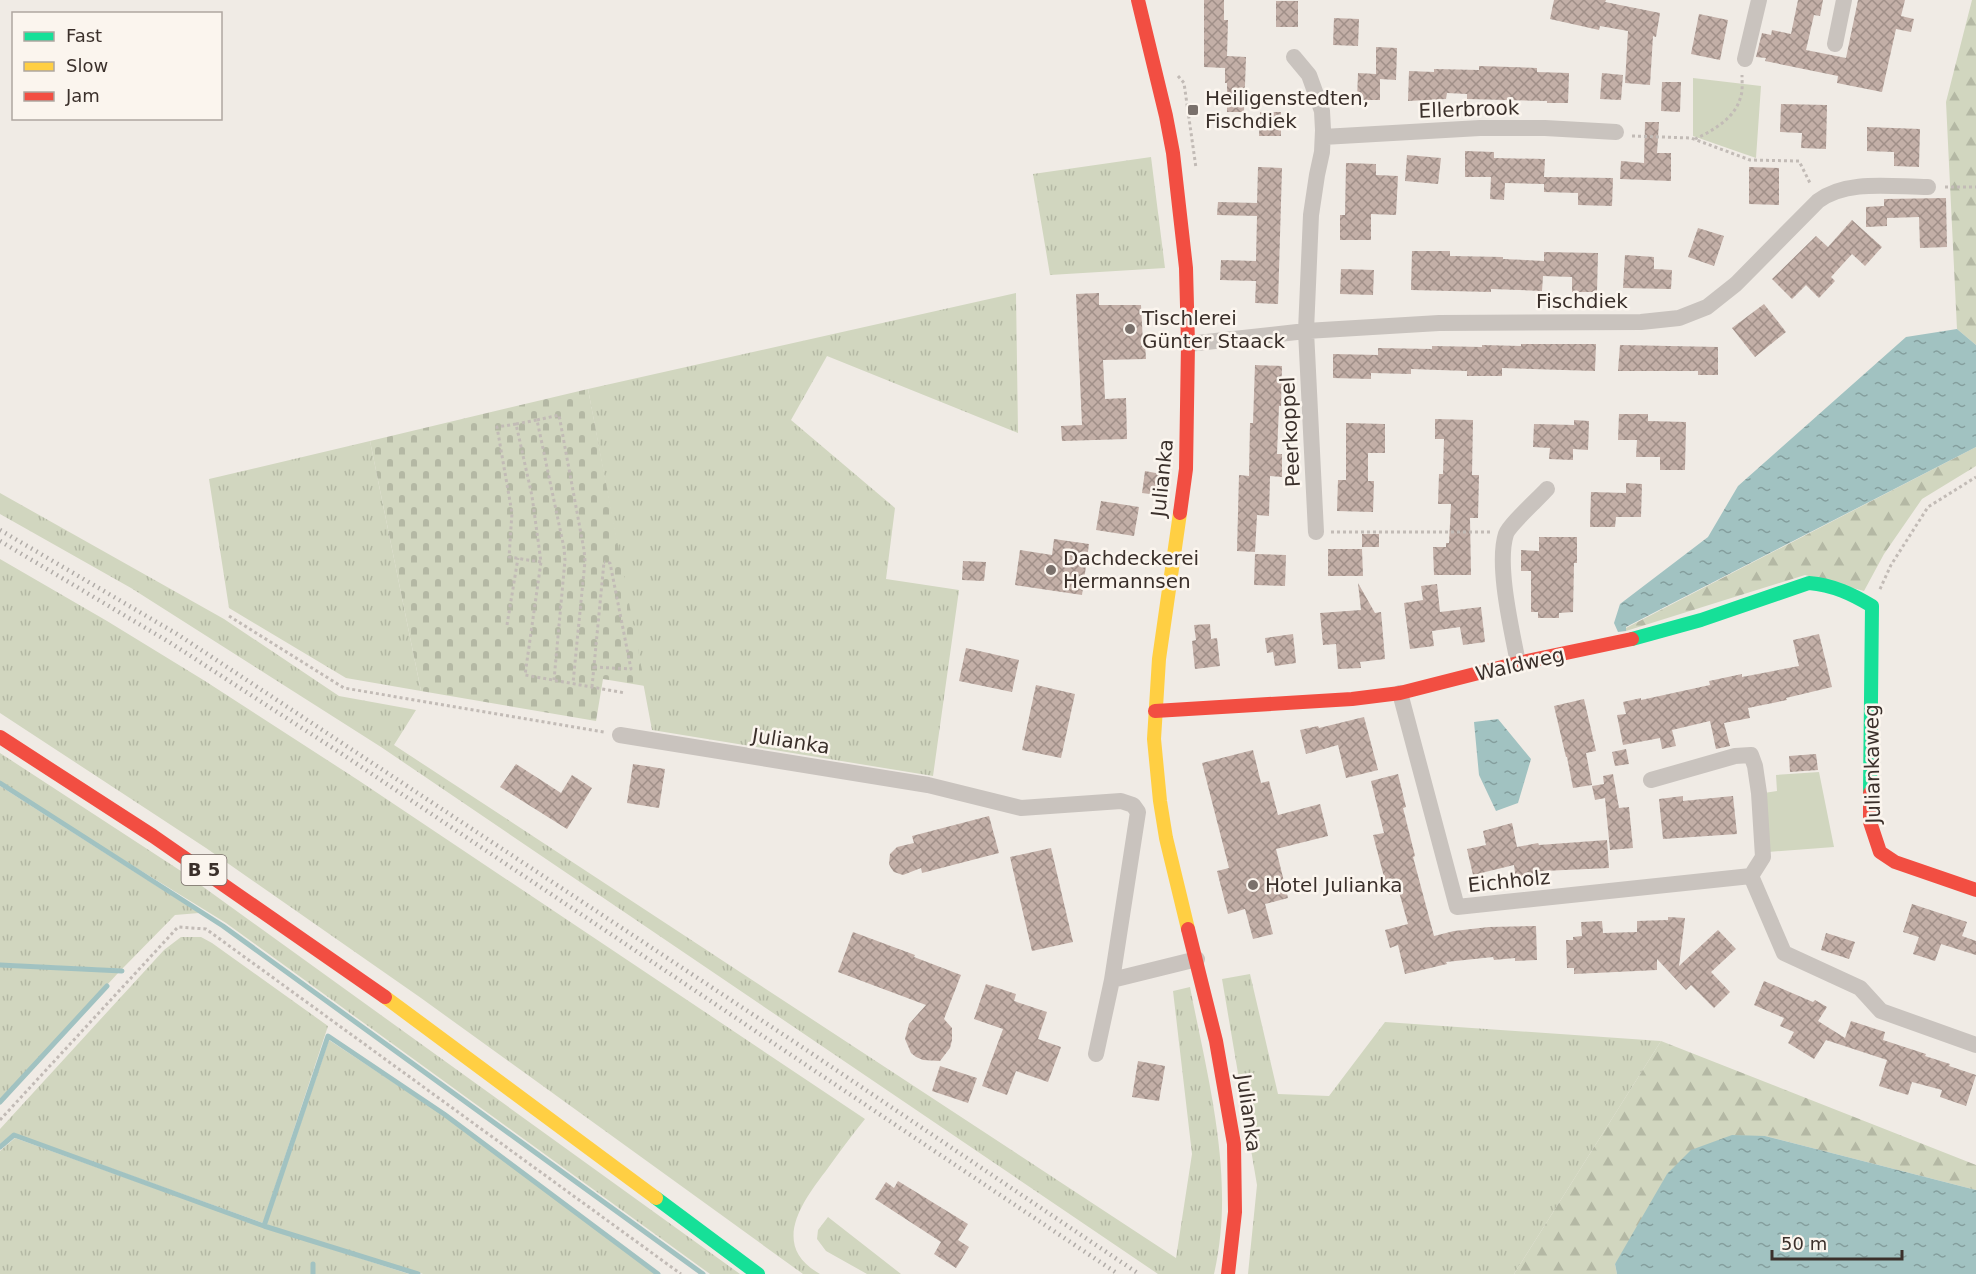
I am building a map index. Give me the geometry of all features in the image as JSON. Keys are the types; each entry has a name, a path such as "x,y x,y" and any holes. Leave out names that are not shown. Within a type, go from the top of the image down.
{"main road":[{"name":"Julianka","path":"1138,0 1173,153 1186,268 1189,388 1186,468 1159,660 1154,739 1160,801 1226,1090 1234,1144 1235,1212 1228,1274"},
{"name":"Waldweg","path":"1155,711 1352,699 1400,693 1518,663 1634,639 1701,620 1809,583 1826,584 1849,592 1872,606"},
{"name":"Juliankaweg","path":"1872,606 1869,822 1874,837 1880,852 1894,862 1976,890"},
{"name":"B 5","path":"0,737 97,798 270,916 404,1011 758,1274"}],"street":[{"path":"1745,59 1759,0"},
{"path":"1835,44 1844,0"},
{"path":"1294,57 1309,75 1323,121 1323,137 1311,215 1306,331"},
{"name":"Ellerbrook","path":"1323,137 1480,128 1545,128 1616,132"},
{"name":"Fischdiek","path":"1188,344 1306,331 1439,323 1649,322 1679,318 1707,307 1718,299 1830,192 1853,186 1928,187"},
{"name":"Peerkoppel","path":"1306,331 1316,532"},
{"path":"1518,663 1506,597 1503,556 1507,532 1547,489"},
{"name":"Eichholz","path":"1400,693 1457,908 1750,876"},
{"name":"Julianka","path":"620,735 928,785 1021,808 1120,801 1132,805 1138,812 1113,980 1096,1054"},
{"path":"1651,780 1735,756 1751,755 1759,793 1763,857 1750,876 1784,953 1860,988 1881,1011 1976,1044"},
{"path":"1113,980 1197,959"}],"path":[{"path":"1695,139 1717,127 1737,106 1742,92 1745,59"},
{"path":"1616,132 1633,137 1695,139 1750,160 1799,161 1818,201"},
{"path":"1928,187 1976,187"},
{"path":"541,562 509,557 512,513 497,427 559,415 585,561 573,684"},
{"path":"537,420 565,560 554,680"},
{"path":"516,424 532,496 541,562 525,675 625,693"},
{"path":"1872,606 1891,565 1928,507 1976,477"},
{"path":"1316,532 1507,532"},
{"path":"507,625 518,558"},
{"path":"592,687 604,561 610,562 631,669 594,667"},
{"path":"230,616 344,688 620,735"},
{"path":"0,1120 178,927 206,929 681,1274"}],"green space":[{"path":"1972,0 1976,0 1976,345 1957,329 1946,102"},
{"path":"1693,78 1761,86 1756,158 1693,136"},
{"path":"1151,157 1165,268 1050,275 1033,174"},
{"path":"1016,293 1018,433 827,356 791,420 895,508 886,579 959,590 933,776 652,730 588,389"},
{"path":"588,389 645,686 603,679 596,721 421,691 370,441"},
{"path":"370,441 421,691 346,678 229,608 209,479"},
{"path":"1976,447 1976,466 1922,499 1884,554 1864,591 1805,575 1626,631 1626,628"},
{"path":"0,493 224,619 339,696 416,710 394,745 1176,1258 1192,1154 1173,991 1190,987 1211,1094 1221,1166 1220,1238 1214,1274 1158,1274 381,747 131,588 0,514"},
{"path":"0,559 205,681 358,780 865,1119 809,1194 796,1222 794,1236 796,1250 805,1262 820,1274 803,1274 421,998 206,848 0,713"},
{"path":"0,753 184,873 740,1274 710,1274 226,923 0,781"},
{"path":"1819,772 1834,847 1768,852 1764,793 1777,791 1776,775"},
{"path":"0,786 199,913 175,915 122,969 0,963"},
{"path":"181,937 201,937 212,943 328,1026 263,1223 13,1133 0,1144 0,1129 164,950"},
{"path":"0,966 119,972 0,1101"},
{"path":"1250,974 1278,1094 1329,1096 1385,1022 1661,1041 1514,1274 1248,1274 1257,1185 1222,979"},
{"path":"329,1040 443,1115 655,1274 423,1274 266,1225"},
{"path":"1661,1041 1976,1165 1976,1190 1765,1136 1615,1264 1617,1274 1514,1274"},
{"path":"15,1138 263,1227 409,1274 0,1274 0,1151"},
{"path":"828,1217 901,1274 867,1274 826,1251 817,1239 818,1230"}],"water":[{"path":"1957,329 1976,345 1976,447 1626,627 1626,631 1618,632 1614,623 1620,604 1708,537 1738,486 1906,337"},
{"path":"1498,719 1531,759 1518,803 1496,811 1479,775 1474,722"},
{"path":"1732,1135 1765,1136 1976,1190 1976,1274 1617,1274 1615,1264 1667,1174 1691,1150"}],"building":[{"path":"1204,0 1224,0 1224,20 1228,20 1227,56 1246,57 1244,112 1227,112 1225,68 1204,67"},
{"path":"1554,0 1606,0 1605,2 1660,13 1656,37 1653,36 1650,85 1625,83 1628,31 1600,26 1599,30 1550,19"},
{"path":"1798,0 1823,0 1820,16 1814,15 1806,50 1846,58 1858,0 1905,0 1901,16 1914,19 1911,32 1896,29 1882,92 1837,83 1838,76 1765,61 1766,58 1756,57 1762,33 1771,35 1772,30 1791,34"},
{"path":"1276,1 1298,1 1298,27 1276,27"},
{"path":"1699,14 1728,20 1720,60 1691,54"},
{"path":"1334,18 1359,19 1358,46 1333,45"},
{"path":"1376,47 1397,48 1396,80 1380,79 1380,100 1357,100 1358,73 1376,74"},
{"path":"1479,66 1537,68 1537,72 1569,73 1568,103 1467,99 1467,94 1447,93 1446,99 1408,101 1409,71 1479,70"},
{"path":"1602,73 1623,75 1621,100 1600,99"},
{"path":"1662,82 1681,82 1680,112 1661,111"},
{"path":"1781,104 1827,105 1826,149 1801,148 1802,133 1780,132"},
{"path":"1260,112 1281,112 1281,136 1259,136"},
{"path":"1645,122 1659,122 1657,153 1671,153 1671,181 1620,179 1621,161 1644,163"},
{"path":"1867,127 1920,129 1919,167 1894,166 1894,152 1867,151"},
{"path":"1465,151 1494,152 1494,158 1545,159 1544,177 1613,178 1612,206 1578,205 1578,193 1544,192 1544,184 1505,183 1504,200 1490,199 1491,177 1465,177"},
{"path":"1407,155 1441,158 1438,184 1405,181"},
{"path":"1346,163 1376,164 1376,175 1398,176 1396,215 1371,214 1371,240 1340,240 1340,215 1345,215"},
{"path":"1258,167 1282,168 1278,304 1255,303 1256,281 1220,280 1221,260 1256,261 1257,216 1217,215 1218,202 1257,203"},
{"path":"1749,167 1779,168 1779,205 1749,204"},
{"path":"1946,198 1947,247 1920,248 1919,217 1887,218 1887,226 1866,227 1866,207 1884,206 1884,199"},
{"path":"1852,220 1882,247 1865,266 1852,254 1831,277 1835,281 1819,298 1806,285 1792,299 1772,279 1816,236 1828,247"},
{"path":"1698,228 1724,236 1714,266 1688,257"},
{"path":"1412,251 1450,251 1450,256 1503,257 1503,259 1544,261 1544,252 1598,253 1597,292 1572,292 1572,277 1543,276 1542,291 1411,290"},
{"path":"1625,255 1654,257 1654,269 1672,270 1671,289 1623,288"},
{"path":"1341,269 1374,270 1373,295 1340,294"},
{"path":"1099,293 1099,305 1141,305 1146,359 1103,360 1105,399 1126,398 1127,439 1062,441 1061,426 1082,425 1076,294"},
{"path":"1764,304 1786,332 1755,357 1732,328"},
{"path":"1521,344 1596,344 1595,371 1502,368 1502,376 1467,376 1467,371 1411,369 1411,374 1371,373 1371,379 1333,378 1333,354 1378,355 1378,348 1432,349 1432,346 1482,347 1482,345 1521,346"},
{"path":"1620,345 1718,347 1718,375 1698,375 1698,371 1618,371"},
{"path":"1255,365 1282,366 1277,454 1282,454 1282,477 1270,476 1269,516 1257,515 1255,552 1237,551 1239,475 1249,476 1250,423 1253,423"},
{"path":"1619,414 1648,414 1648,421 1686,422 1685,470 1660,470 1660,457 1636,457 1637,440 1618,440"},
{"path":"1435,419 1473,420 1472,475 1479,475 1478,518 1470,518 1471,575 1434,575 1433,547 1446,547 1446,543 1449,543 1451,504 1438,504 1439,474 1443,474 1444,439 1435,439"},
{"path":"1574,420 1589,421 1588,450 1573,449 1573,460 1549,459 1550,448 1533,447 1534,424 1574,425"},
{"path":"1346,423 1385,424 1385,453 1368,453 1368,481 1374,481 1373,512 1337,511 1338,480 1346,480"},
{"path":"1145,471 1161,474 1157,495 1142,493"},
{"path":"1626,483 1642,484 1641,517 1616,517 1615,527 1590,527 1591,492 1626,493"},
{"path":"1101,501 1139,507 1134,536 1096,530"},
{"path":"1362,534 1379,534 1379,547 1362,547"},
{"path":"1539,537 1577,537 1573,612 1559,613 1559,618 1538,618 1538,612 1531,612 1531,571 1521,571 1521,550 1539,551"},
{"name":"Dachdeckerei Hermannsen","path":"1054,539 1089,544 1082,595 1015,585 1020,550 1052,555"},
{"path":"1328,549 1362,549 1363,576 1328,576"},
{"path":"1255,554 1286,555 1285,586 1254,585"},
{"path":"963,561 986,562 984,581 962,580"},
{"path":"1358,583 1375,613 1381,612 1385,659 1360,662 1361,668 1338,669 1336,644 1323,645 1320,613 1361,610"},
{"path":"1437,584 1440,612 1481,607 1485,642 1463,645 1460,627 1432,631 1434,646 1410,649 1404,603 1423,600 1421,586"},
{"path":"1210,624 1211,639 1217,638 1220,666 1195,669 1192,641 1196,640 1194,625"},
{"path":"1293,634 1296,663 1275,666 1273,652 1267,653 1265,638"},
{"path":"1819,634 1832,687 1748,708 1750,718 1724,723 1730,746 1716,749 1710,721 1672,730 1676,746 1662,749 1660,738 1623,745 1617,715 1626,714 1623,702 1710,685 1709,681 1742,674 1742,677 1799,666 1793,640"},
{"path":"966,648 1019,660 1012,692 959,681"},
{"path":"1036,685 1075,694 1061,758 1022,750"},
{"path":"1584,699 1596,751 1586,753 1592,785 1573,788 1554,706"},
{"path":"1364,717 1378,770 1346,778 1338,745 1306,754 1300,730 1318,726 1319,728"},
{"path":"1626,749 1629,764 1615,766 1612,752"},
{"path":"1253,750 1261,783 1269,781 1278,815 1320,804 1328,836 1276,849 1288,898 1265,904 1273,934 1253,939 1245,909 1228,914 1217,871 1229,868 1202,763"},
{"path":"1816,754 1818,770 1790,772 1789,756"},
{"path":"516,764 561,793 572,775 592,788 567,829 500,787"},
{"path":"633,764 665,769 659,808 627,803"},
{"path":"1398,774 1406,807 1403,808 1415,856 1413,857 1434,936 1489,927 1536,926 1537,960 1515,961 1515,958 1494,960 1493,957 1446,962 1447,964 1405,974 1398,945 1390,948 1385,930 1408,924 1399,892 1389,895 1373,835 1384,833 1371,781"},
{"path":"1613,774 1619,808 1629,807 1633,848 1610,850 1605,798 1595,800 1592,786 1604,784 1603,776"},
{"path":"1683,796 1683,801 1733,796 1737,834 1663,839 1659,799"},
{"path":"989,816 999,853 922,873 921,868 903,875 894,872 891,868 890,854 897,847 914,843 912,836"},
{"path":"1512,823 1517,847 1538,843 1539,845 1607,840 1609,868 1543,871 1544,875 1516,880 1514,865 1473,875 1467,849 1486,845 1483,831"},
{"path":"1051,848 1073,942 1032,951 1010,857"},
{"path":"1912,904 1967,922 1962,936 1976,941 1976,955 1941,944 1935,961 1913,954 1919,937 1903,932"},
{"path":"1668,917 1685,918 1679,966 1718,930 1736,949 1711,972 1730,992 1714,1008 1691,985 1686,990 1657,959 1657,970 1574,974 1574,968 1567,968 1566,940 1582,936 1581,922 1602,921 1603,933 1637,932 1637,921 1668,920"},
{"path":"853,932 961,975 944,1019 952,1028 952,1040 950,1048 940,1061 923,1060 916,1057 911,1053 905,1039 909,1024 926,1005 838,972"},
{"path":"1826,933 1855,942 1849,959 1821,950"},
{"path":"1764,981 1813,1002 1815,1000 1827,1007 1818,1021 1845,1038 1851,1021 1885,1032 1883,1040 1926,1054 1925,1056 1976,1075 1966,1106 1940,1097 1942,1090 1912,1082 1908,1095 1879,1086 1887,1060 1826,1040 1814,1059 1788,1043 1794,1032 1780,1026 1784,1018 1754,1005"},
{"path":"986,984 1016,994 1014,1001 1047,1012 1038,1039 1061,1047 1048,1082 1016,1071 1007,1095 982,1086 1003,1029 974,1019"},
{"path":"1138,1061 1165,1066 1159,1101 1132,1097"},
{"path":"940,1066 977,1078 968,1103 932,1091"},
{"path":"898,1181 968,1224 958,1240 969,1247 956,1268 934,1254 941,1242 875,1199 886,1182 894,1188"}],"waterway":[{"path":"0,783 223,926 703,1274"},
{"path":"0,965 122,971"},
{"path":"0,1102 107,986"},
{"path":"264,1226 328,1036 444,1114 658,1274"},
{"path":"0,1147 14,1135 264,1226 418,1274"},
{"path":"313,1264 313,1274"}],"railway":[{"path":"0,530 177,634 802,1047 1139,1274"},
{"path":"0,541 169,642 342,754 1118,1274"}],"traffic: fast":[{"path":"1632,639 1701,620 1809,583 1842,591 1872,606 1870,793"},
{"path":"656,1198 758,1274"}],"traffic: slow":[{"path":"1180,513 1159,659 1154,739 1166,838 1188,929"},
{"path":"385,997 656,1198"}],"traffic: jam":[{"path":"1138,0 1173,153 1186,268 1188,344 1186,469 1180,513"},
{"path":"1155,711 1352,699 1400,693 1518,663 1632,639"},
{"path":"0,737 153,836 385,997"},
{"path":"1870,793 1870,822 1880,852 1895,862 1976,890"},
{"path":"1188,929 1216,1041 1234,1144 1235,1212 1228,1274"}],"place":[{"name":"Heiligenstedten, Fischdiek","path":"1193,110"},
{"name":"Tischlerei Günter Staack","path":"1130,329"},
{"name":"Dachdeckerei Hermannsen","path":"1051,570"},
{"name":"Hotel Julianka","path":"1253,885"}]}
